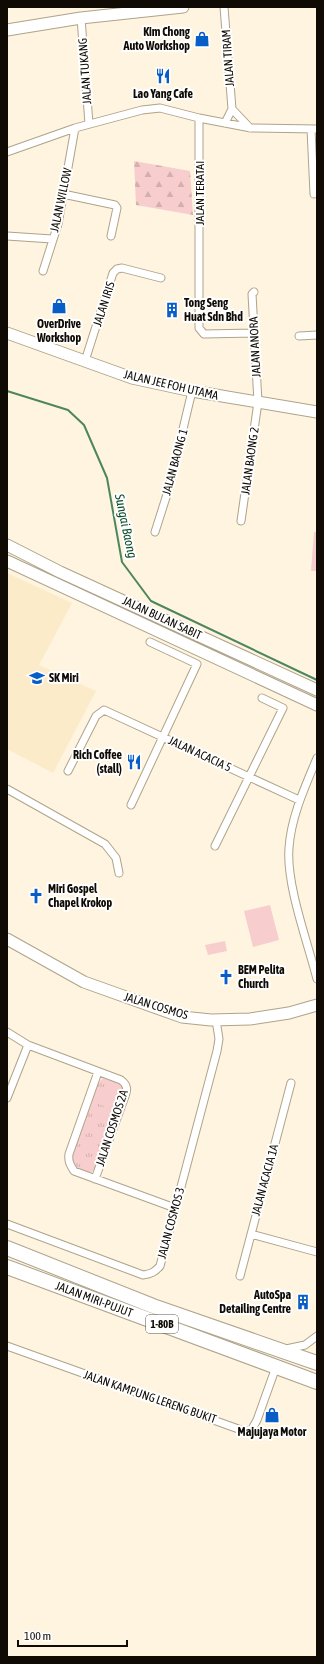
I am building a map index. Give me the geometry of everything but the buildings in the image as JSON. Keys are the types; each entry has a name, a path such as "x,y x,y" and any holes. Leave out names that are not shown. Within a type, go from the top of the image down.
{"highway":[{"name":"JALAN MIRI-PUJUT","path":"7,1248 153,1306 317,1363"},
{"name":"JALAN MIRI-PUJUT","path":"7,1267 317,1382"}],"street":[{"path":"7,30 81,18 183,7"},
{"name":"JALAN TIRAM","path":"224,7 232,110"},
{"name":"JALAN TUKANG","path":"81,18 89,124"},
{"path":"7,152 75,128 142,110 160,108 199,118 251,128 314,129 314,194"},
{"path":"225,123 232,110 251,128"},
{"name":"JALAN TERATAI","path":"199,118 199,328 204,334 255,333"},
{"name":"JALAN WILLOW","path":"44,271 58,224 75,128"},
{"path":"63,194 116,205 117,208 111,236"},
{"path":"7,236 52,240"},
{"name":"JALAN IRIS","path":"85,361 114,273 117,269 122,268 161,278"},
{"name":"JALAN ANORA","path":"254,292 252,294 258,402"},
{"name":"JALAN JEE FOH UTAMA","path":"7,333 132,378 192,391 317,412"},
{"path":"299,336 317,335"},
{"name":"JALAN BAONG 1","path":"155,532 169,488 192,391"},
{"name":"JALAN BAONG 2","path":"241,521 258,402"},
{"name":"JALAN BULAN SABIT","path":"7,545 60,572 317,690"},
{"name":"JALAN BULAN SABIT","path":"7,561 317,705"},
{"path":"193,632 212,647 317,696"},
{"path":"131,805 197,664 150,642"},
{"path":"215,846 283,708 262,698"},
{"name":"JALAN ACACIA 5","path":"68,771 96,716 104,710 164,736 299,800"},
{"path":"317,758 299,800 288,848 290,873 317,979"},
{"path":"7,789 105,844 116,858 119,873"},
{"name":"JALAN COSMOS","path":"7,939 84,982 174,1015 216,1020 250,1018 289,1012 317,1005"},
{"path":"309,948 317,946"},
{"name":"JALAN COSMOS 3","path":"7,1224 143,1274 153,1273 160,1266 217,1051 219,1039 216,1020"},
{"name":"JALAN COSMOS 2A","path":"7,1032 28,1045 121,1080 127,1087 96,1179"},
{"path":"7,1098 28,1045"},
{"name":"JALAN COSMOS 2A","path":"98,1072 68,1160 74,1171 175,1208"},
{"name":"JALAN ACACIA 1A","path":"240,1276 290,1083"},
{"path":"251,1234 317,1252"},
{"path":"280,1350 305,1345 317,1336"},
{"name":"JALAN KAMPUNG LERENG BUKIT","path":"7,1346 244,1431 248,1431 254,1426 276,1367"}],"shaded area":[{"name":"SK Miri","path":"7,573 72,603 39,665 96,691 53,773 7,749"}],"green space":[{"path":"134,161 190,171 193,215 136,205"},
{"path":"314,532 317,532 317,571 311,571"},
{"path":"270,905 279,940 253,947 244,911"},
{"path":"225,941 227,951 208,955 205,945"},
{"path":"103,1078 109,1078 123,1083 125,1091 95,1169 90,1173 75,1168 71,1161 71,1153 99,1082"},
{"path":"101,1087 117,1093 112,1109 96,1103"}],"waterway":[{"name":"Sungai Baong","path":"7,391 68,410 84,425 107,478 122,562 151,601 317,680"}],"place":[{"name":"Kim Chong Auto Workshop","path":"202,39"},
{"name":"Lao Yang Cafe","path":"163,76"},
{"name":"OverDrive Workshop","path":"59,306"},
{"name":"Tong Seng Huat Sdn Bhd","path":"172,310"},
{"name":"SK Miri","path":"37,678"},
{"name":"Rich Coffee (stall)","path":"134,762"},
{"name":"Miri Gospel Chapel Krokop","path":"36,896"},
{"name":"BEM Pelita Church","path":"226,977"},
{"name":"AutoSpa Detailing Centre","path":"303,1302"},
{"name":"Majujaya Motor","path":"272,1415"}]}
